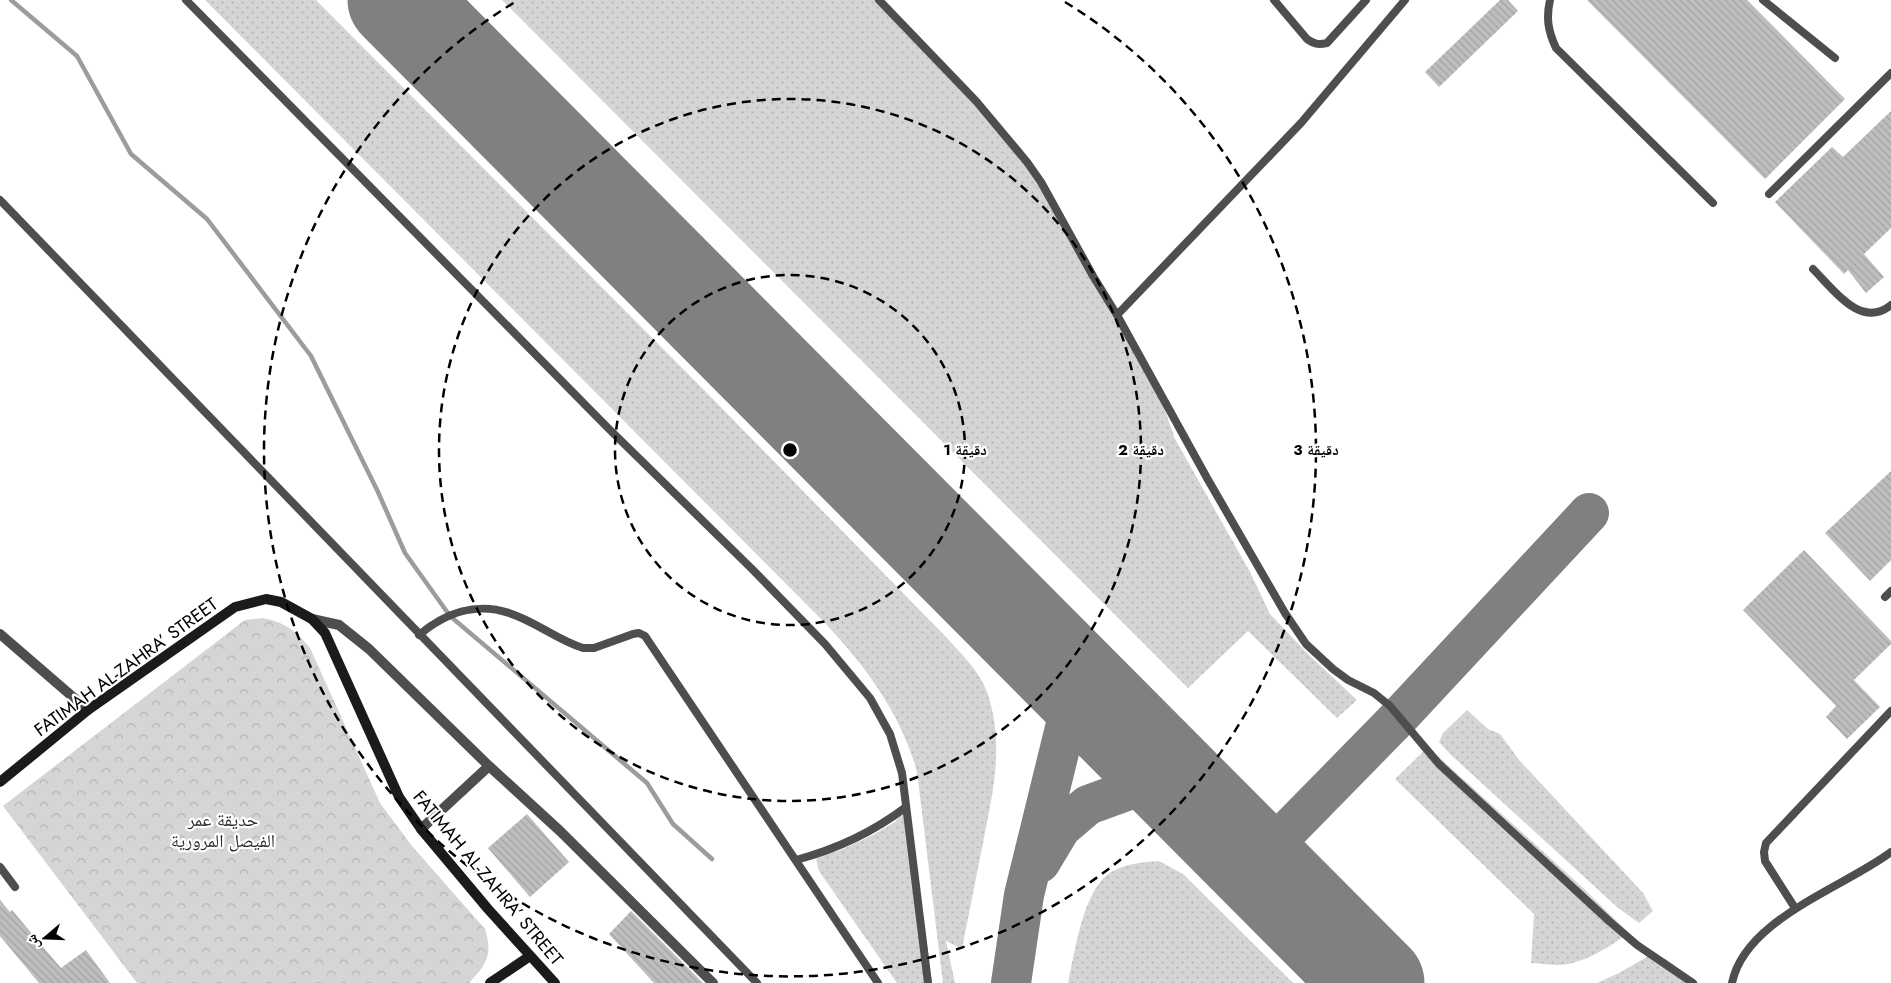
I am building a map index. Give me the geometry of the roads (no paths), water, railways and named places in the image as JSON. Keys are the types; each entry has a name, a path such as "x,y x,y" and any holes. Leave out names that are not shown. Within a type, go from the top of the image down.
{"street":[{"name":"FATIMAH AL-ZAHRA’ STREET","path":"0,782 88,710 235,607 266,599 282,602 312,618 325,633 399,797 422,829 555,983"},
{"path":"312,618 339,625 347,630 560,831 712,983"},
{"path":"0,634 88,710"},
{"path":"422,829 489,766"},
{"path":"490,983 530,956"}],"lane":[{"path":"186,0 602,422 746,562 826,644 870,698 890,734 902,773 928,983"},
{"path":"878,0 976,101 1027,162 1047,192 1207,478 1290,621 1306,644 1333,669 1348,680 1374,693 1390,706 1439,764 1609,921 1637,945 1693,983"},
{"path":"1274,0 1307,38 1313,43 1320,45 1327,42 1366,0"},
{"path":"1117,315 1300,124 1405,0"},
{"path":"1550,0 1548,24 1550,36 1556,48 1713,203"},
{"path":"1763,0 1835,58"},
{"path":"1769,194 1891,73"},
{"path":"0,200 757,983"},
{"path":"1813,269 1854,309 1864,313 1875,313 1885,310 1891,305"},
{"path":"1885,597 1891,591"},
{"path":"420,635 432,624 446,616 462,610 478,608 495,609 511,613 583,648 594,648 633,634 639,633 645,636 878,983"},
{"path":"1795,908 1765,861 1766,843 1891,712"},
{"path":"796,860 865,835 906,807"},
{"path":"1732,983 1736,966 1746,952 1773,925 1795,908 1853,877 1891,852"},
{"path":"0,867 15,887"}],"waterway":[{"path":"11,0 77,56 131,154 207,219 311,356 378,492 405,553 450,616 647,783 673,824 712,859"}],"park label":[{"name":"حديقة عمر الفيصل المرورية","path":"223,830"}]}
